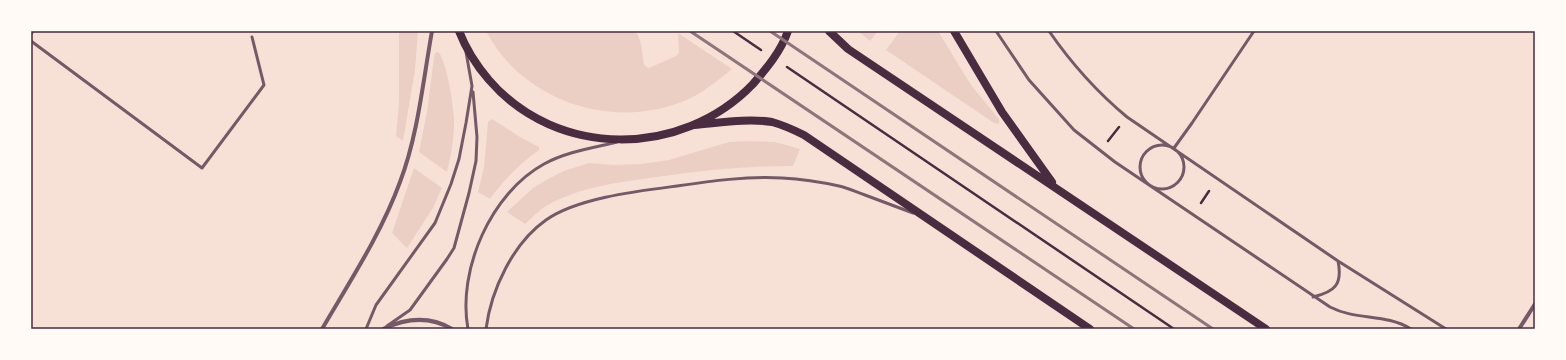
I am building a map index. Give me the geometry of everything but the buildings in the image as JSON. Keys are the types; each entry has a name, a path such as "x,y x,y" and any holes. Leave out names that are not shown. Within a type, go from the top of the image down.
{"main road":[{"path":"459,31 464,44 480,69 498,90 519,108 540,120 588,138 625,140 654,137 694,125 734,121 772,122 790,128 814,142 1090,329"},
{"path":"694,125 725,108 744,93 776,56 788,31"},
{"path":"829,31 848,49 1266,329"},
{"path":"954,31 1002,112 1054,186"}],"street":[{"path":"322,329 382,225 401,181 413,136 432,31"},
{"path":"1519,329 1535,304"},
{"path":"382,329 405,321 422,320 437,322 452,329"}],"lane":[{"path":"996,31 1029,80 1074,130 1115,162 1313,297 1341,313 1362,318 1393,320 1411,329"},
{"path":"1049,31 1080,71 1099,92 1127,117 1338,261 1446,329"},
{"path":"1174,148 1254,31"},
{"path":"31,41 202,168 264,85 252,37"},
{"path":"382,329 410,310 454,248 476,161 477,137 472,86 464,44"},
{"path":"366,329 376,305 435,223 444,203 459,159 472,86"},
{"path":"468,329 465,316 468,287 479,241 499,205 514,187 529,174 545,164 559,158 625,140"},
{"path":"1159,145 1167,145 1174,148 1179,152 1184,166 1184,173 1176,184 1170,188 1156,189 1149,186 1143,180 1140,165 1145,152 1151,147 1159,145"},
{"path":"486,329 491,305 503,274 521,243 546,219 578,204 637,191 704,182 751,178 782,178 841,186 922,216"},
{"path":"1313,297 1332,291 1337,285 1340,271 1338,261"}],"path":[{"path":"733,31 753,44"},
{"path":"798,75 1174,329"},
{"path":"1108,142 1120,126"},
{"path":"1200,204 1212,188"}],"shaded area":[{"path":"399,31 418,31 415,70 403,141 396,136 399,102"},
{"path":"486,31 635,31 640,42 644,64 649,68 676,56 679,53 678,33 732,69 693,97 664,107 635,112 605,111 576,105 549,93 524,77 503,56"},
{"path":"858,31 878,31 870,41"},
{"path":"900,31 938,31 971,85 999,119 999,124 994,123 886,50"},
{"path":"438,52 441,56 447,74 454,117 453,141 447,172 419,152 427,112 434,57 435,53"},
{"path":"492,119 539,147 539,150 500,185 490,199 478,192 484,167 488,122"},
{"path":"729,142 775,142 800,149 793,166 691,172 600,186 572,194 546,206 525,224 507,212 533,188 548,179 564,171 589,163 613,165 641,164 669,160"},
{"path":"414,168 442,188 433,208 407,248 392,233"}],"railway":[{"path":"690,31 1134,329"},
{"path":"770,31 1213,329"}]}
